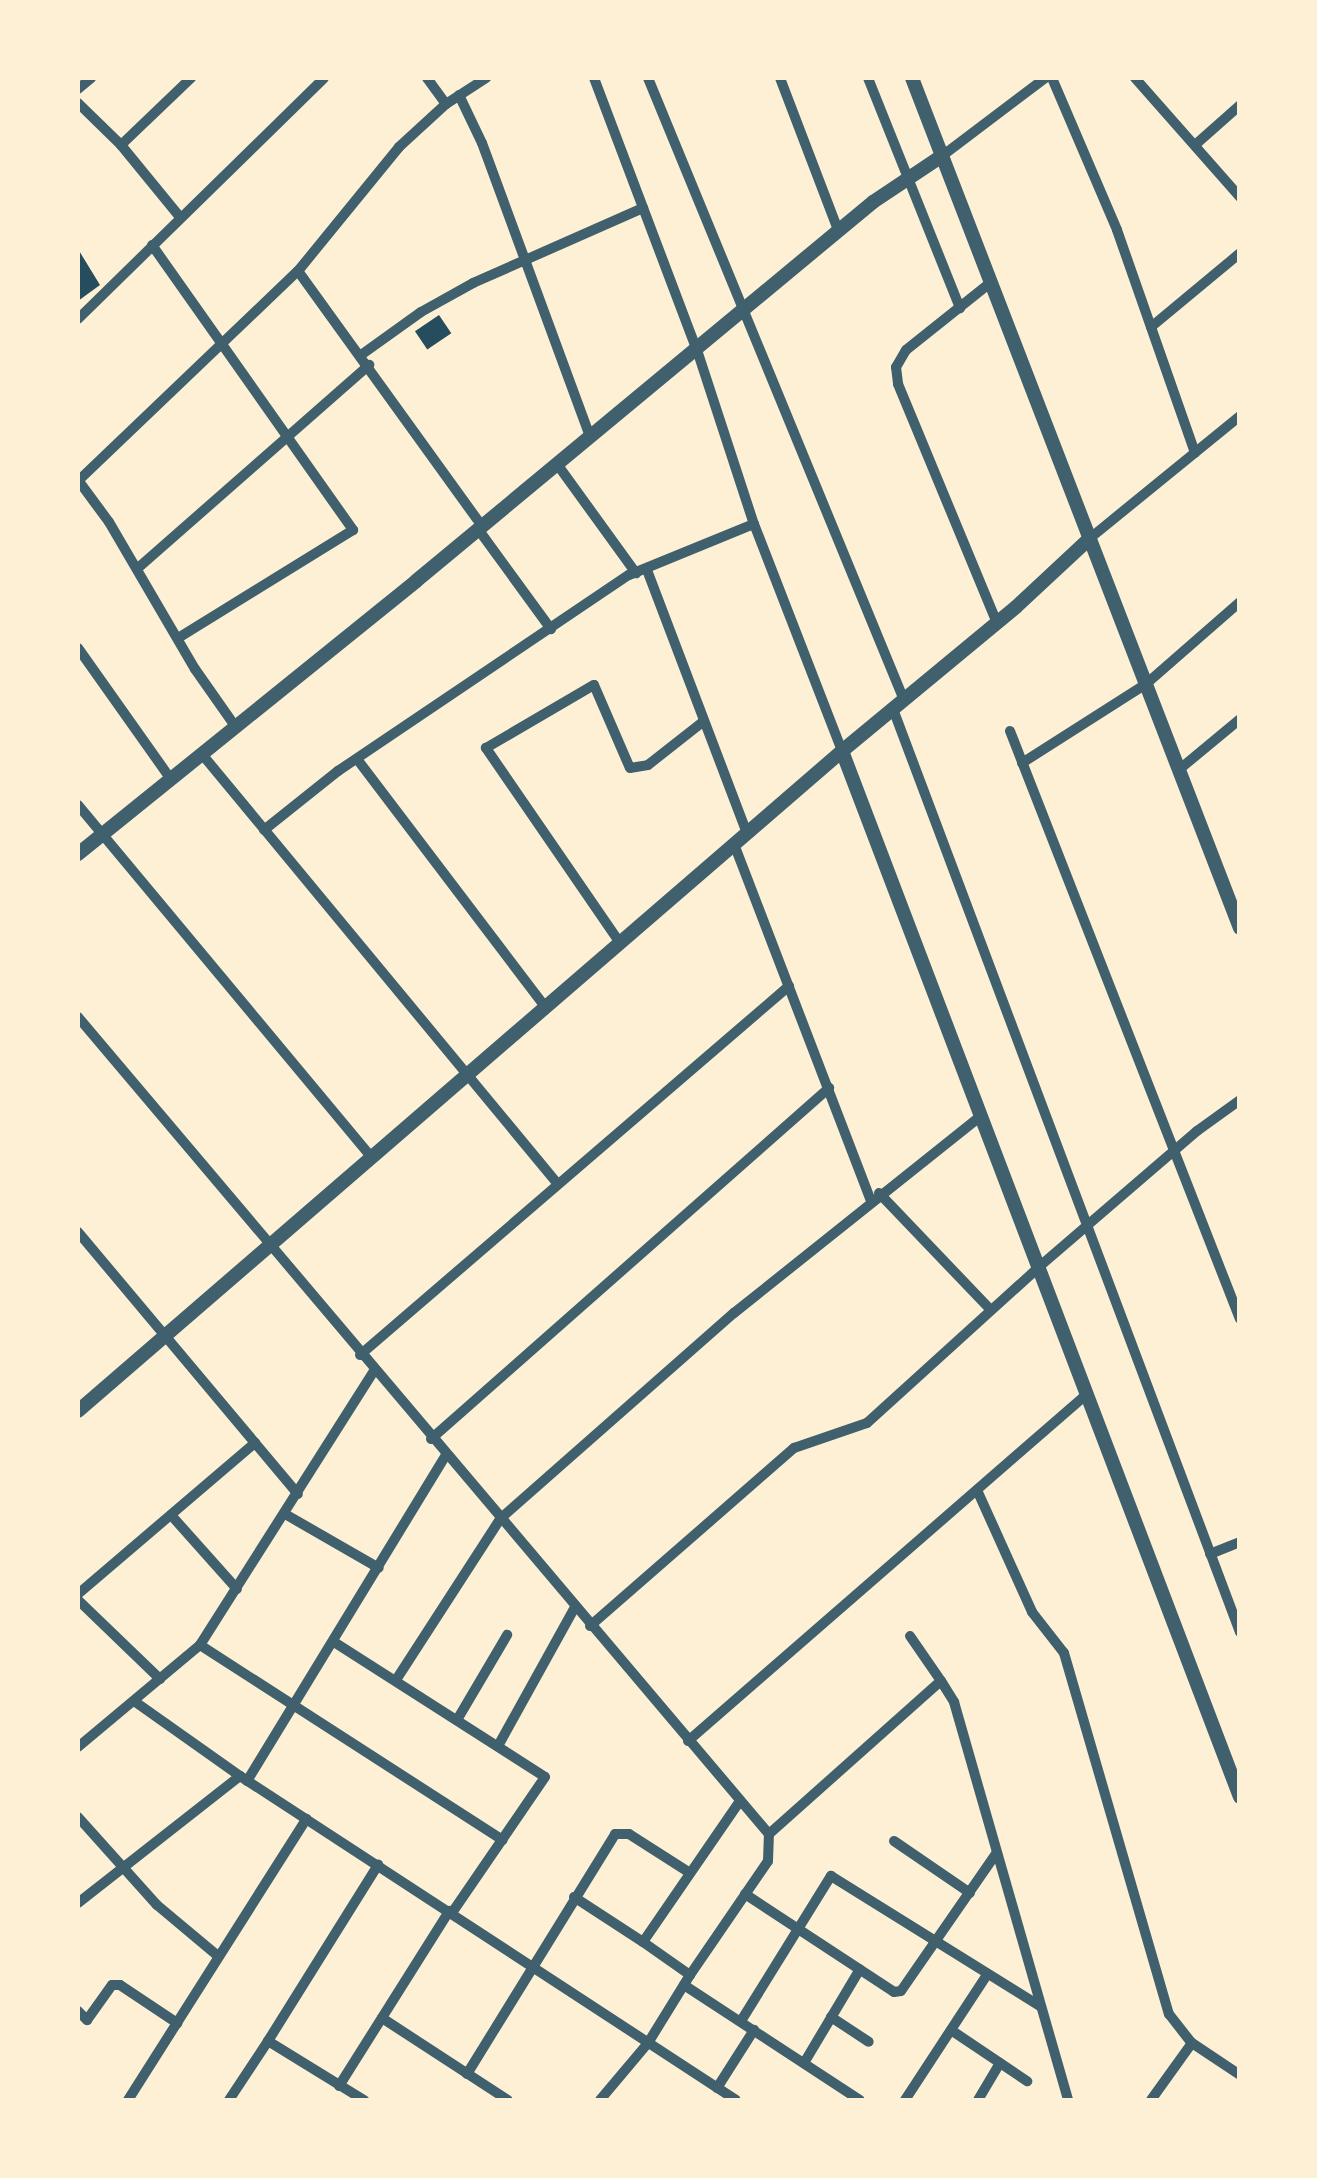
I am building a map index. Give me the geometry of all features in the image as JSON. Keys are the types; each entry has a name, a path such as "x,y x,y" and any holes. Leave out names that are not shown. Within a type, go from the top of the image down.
{"street":[{"path":"78,89 91,78"},
{"path":"121,145 191,78"},
{"path":"78,318 324,78"},
{"path":"427,78 446,104"},
{"path":"235,726 138,568 78,480 224,346 298,271 400,147 446,104 486,78"},
{"path":"594,78 698,350 754,524 1240,1798"},
{"path":"648,78 898,704 1084,1228 1240,1632"},
{"path":"780,78 838,230"},
{"path":"868,78 960,308"},
{"path":"912,78 1236,906 1240,928"},
{"path":"78,854 698,350 838,230 906,177 942,156 1048,78 1117,230 1195,453"},
{"path":"1135,78 1240,197"},
{"path":"459,95 482,144 590,436"},
{"path":"78,103 121,145 180,216"},
{"path":"1194,145 1240,105"},
{"path":"361,355 421,312 523,259 644,208"},
{"path":"152,245 352,530 178,638"},
{"path":"1151,328 1240,253"},
{"path":"298,271 369,365 551,629"},
{"path":"990,283 906,350 896,367 898,384 997,622"},
{"path":"138,568 369,365"},
{"path":"78,1411 842,751 997,622 1089,538 1240,416"},
{"path":"557,464 642,572 748,833"},
{"path":"264,830 357,759 642,572 754,524"},
{"path":"1022,763 1146,684 1240,602"},
{"path":"78,648 170,778"},
{"path":"620,943 486,748 594,685 625,760 636,770 704,721"},
{"path":"1180,768 1240,719"},
{"path":"1010,731 1172,1155 1240,1319"},
{"path":"201,753 557,1183"},
{"path":"357,759 546,1008"},
{"path":"78,805 372,1158"},
{"path":"734,844 875,1196 990,1309"},
{"path":"360,1355 789,986"},
{"path":"78,1017 769,1834 768,1861 648,2043 600,2100"},
{"path":"432,1438 829,1088"},
{"path":"590,1626 794,1448 867,1423 990,1309 1240,1100"},
{"path":"396,1680 500,1519 875,1196 982,1115"},
{"path":"78,1232 298,1494"},
{"path":"78,1746 200,1646 374,1370"},
{"path":"688,1740 1088,1393"},
{"path":"160,1679 78,1597 255,1443"},
{"path":"78,1903 244,1779 294,1707 446,1455"},
{"path":"977,1490 1032,1612 1064,1653 1169,2014 1192,2043 1240,2075"},
{"path":"284,1514 379,1568"},
{"path":"170,1516 236,1589"},
{"path":"1210,1554 1240,1542"},
{"path":"498,1746 575,1607"},
{"path":"457,1720 507,1635"},
{"path":"910,1636 954,1702 1068,2100"},
{"path":"334,1642 544,1777 450,1912 338,2086"},
{"path":"200,1646 503,1840"},
{"path":"769,1834 940,1681"},
{"path":"134,1701 244,1779 736,2100"},
{"path":"643,1942 740,1801"},
{"path":"78,1817 174,1922 218,1956"},
{"path":"128,2100 306,1819"},
{"path":"467,2074 609,1840 620,1832 690,1873"},
{"path":"894,1841 970,1893"},
{"path":"745,1894 894,1992 901,1991 996,1854"},
{"path":"230,2100 378,1865"},
{"path":"740,2021 831,1876 986,1976 1040,2006"},
{"path":"574,1896 643,1942 740,2021 860,2100"},
{"path":"804,2063 860,1969"},
{"path":"904,2100 986,1976"},
{"path":"78,2011 86,2020 112,1985 120,1984 177,2023"},
{"path":"831,2017 869,2042"},
{"path":"382,2018 508,2100"},
{"path":"717,2088 754,2030"},
{"path":"951,2030 1027,2082"},
{"path":"268,2041 364,2100"},
{"path":"1152,2100 1192,2043"},
{"path":"978,2100 1000,2064"}],"building":[{"path":"78,249 100,285 78,301"},
{"path":"439,315 451,333 427,349 415,331"}]}
